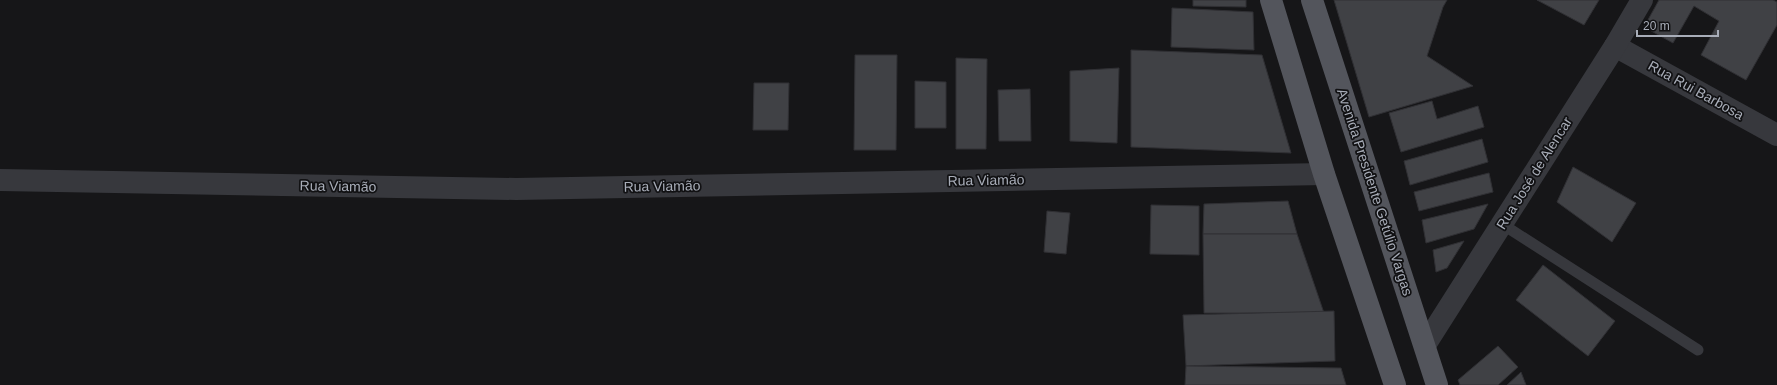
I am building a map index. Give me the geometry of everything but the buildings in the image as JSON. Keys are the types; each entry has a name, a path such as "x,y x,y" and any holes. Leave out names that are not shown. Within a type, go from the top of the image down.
{"main road":[{"path":"1271,0 1324,174 1394,385"},
{"name":"Avenida Presidente Getúlio Vargas","path":"1312,0 1437,385"}],"street":[{"name":"Rua José de Alencar","path":"1425,345 1615,46 1642,0"},
{"name":"Rua Rui Barbosa","path":"1615,46 1777,135"},
{"name":"Rua Viamão","path":"0,180 516,189 1324,174"}],"lane":[{"path":"1502,224 1698,350"}]}
